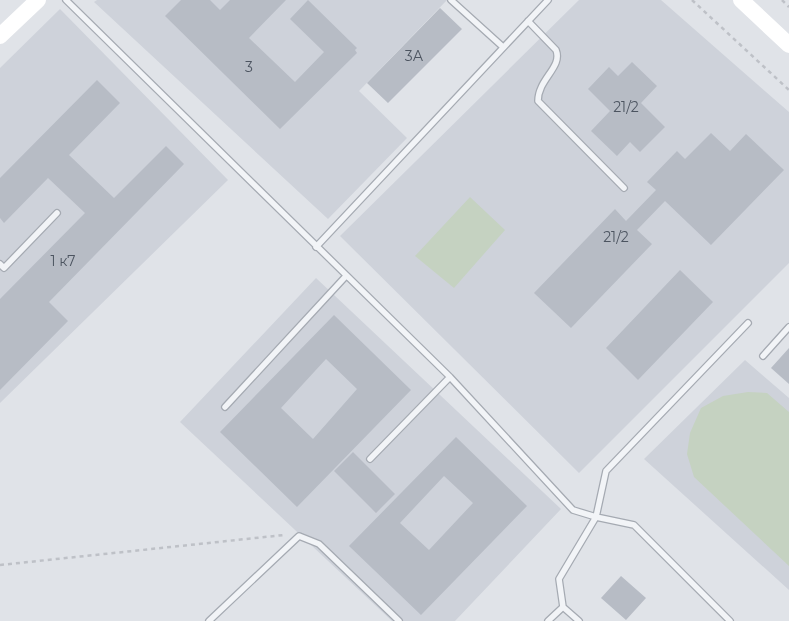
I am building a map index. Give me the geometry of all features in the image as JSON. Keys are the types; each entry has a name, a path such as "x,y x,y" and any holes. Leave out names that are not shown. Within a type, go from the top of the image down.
{"main road":[{"path":"0,36 38,0"},
{"path":"741,0 789,45"}],"lane":[{"path":"66,0 450,377 573,510 596,518 634,525 730,621"},
{"path":"451,0 503,48"},
{"path":"316,247 548,0"},
{"path":"528,21 556,50 558,55 558,62 539,87 538,101 624,188"},
{"path":"1,268 57,213"},
{"path":"225,407 346,276"},
{"path":"579,621 563,606 559,579 596,518 606,471 748,323"},
{"path":"763,356 789,327"},
{"path":"370,459 450,377"},
{"path":"209,621 299,536 318,544 399,621"},
{"path":"548,621 563,606"}],"path":[{"path":"692,0 789,90"},
{"path":"782,0 789,7"},
{"path":"0,565 287,534 299,536"}],"shaded area":[{"path":"97,0 447,0 359,91 407,138 328,219 94,2"},
{"path":"579,0 661,0 789,112 789,263 579,473 340,236"},
{"path":"60,9 228,180 0,403 0,68"},
{"path":"316,278 561,509 455,621 392,621 180,422"},
{"path":"745,360 789,398 789,590 644,459"}],"green space":[{"path":"470,197 505,230 454,288 415,256"},
{"path":"748,392 767,393 789,412 789,566 694,477 687,454 690,433 701,408 723,396"}],"building":[{"path":"181,0 210,0 220,10 230,0 286,0 249,38 295,82 324,52 290,19 308,0 357,48 355,50 357,53 280,129 165,16"},
{"path":"440,8 462,29 388,103 367,83"},
{"path":"632,62 657,86 641,103 665,127 640,152 630,142 617,156 591,131 610,111 588,89 609,67 618,76"},
{"path":"97,80 120,103 69,155 114,198 166,146 184,164 49,302 68,321 0,390 0,299 85,213 48,178 4,223 0,218 0,178"},
{"path":"711,133 730,151 746,134 784,170 711,245 665,201 637,230 652,244 571,328 534,293 615,209 626,221 656,190 647,182 677,151 685,159"},
{"path":"680,270 713,302 638,380 606,348"},
{"path":"334,315 411,390 297,507 220,432","holes":["326,359 357,389 313,439 281,408"]},
{"path":"789,348 789,384 771,368"},
{"path":"456,437 527,506 421,615 349,546","holes":["444,476 473,503 429,550 400,523"]},
{"path":"353,452 395,494 376,513 334,471"},
{"path":"621,576 646,598 626,620 601,598"}]}
